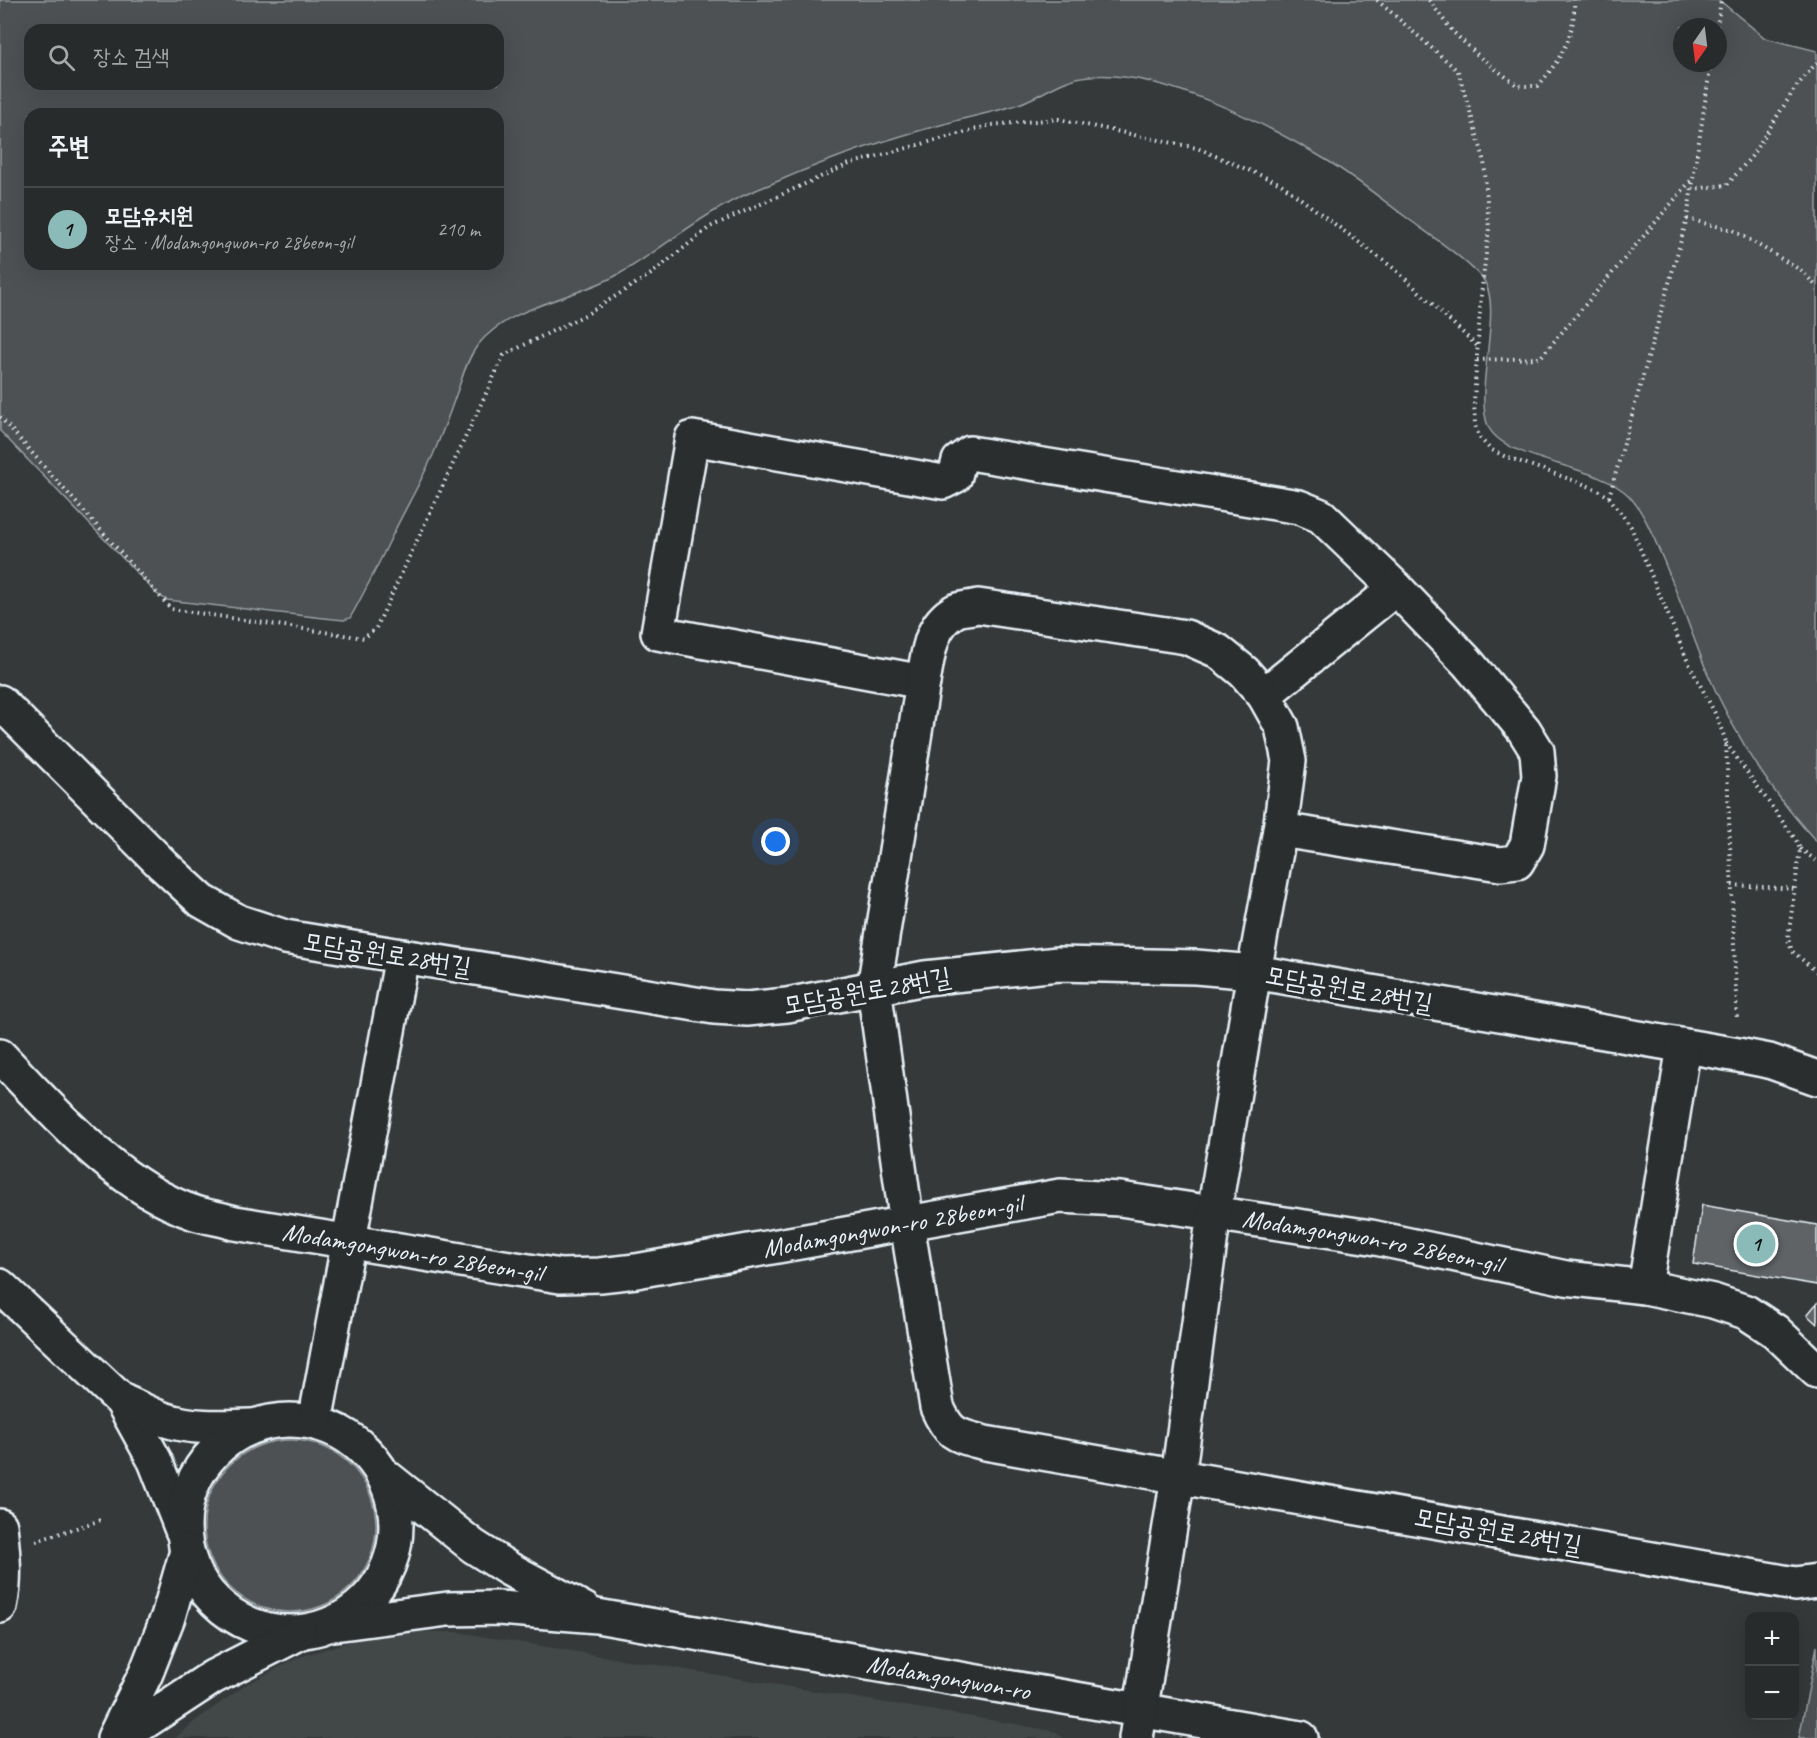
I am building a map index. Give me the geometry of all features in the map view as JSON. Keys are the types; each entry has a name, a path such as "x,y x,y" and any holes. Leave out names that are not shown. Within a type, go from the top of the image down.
{"street":[{"path":"923,682 658,633 692,438 943,482 956,476 959,461 970,453 1299,507 1321,516 1396,588 1467,662 1524,729 1537,751 1539,776 1527,845 1517,862 1500,864 1280,830"},
{"path":"1264,695 1396,588"},
{"name":"모담공원로28번길","path":"1138,1725 1178,1477 1214,1213 1280,830 1289,761 1282,727 1264,695 1244,672 1218,651 1186,637 978,606 956,610 941,621 932,639 923,682 874,988 907,1224 937,1407 945,1424 960,1436 985,1443 1178,1477 1795,1584 1817,1581"},
{"name":"모담공원로28번길","path":"0,702 155,857 202,900 239,922 285,937 714,1007 747,1010 787,1005 925,978 1058,964 1196,967 1254,972 1738,1055 1769,1061 1817,1078"},
{"path":"315,1422 402,956"},
{"path":"1645,1287 1684,1046"},
{"name":"Modamgongwon-ro 28beon-gil","path":"0,1056 71,1128 115,1168 155,1194 194,1212 235,1223 560,1276 600,1275 636,1271 1060,1196 1120,1199 1371,1237 1566,1278 1645,1287 1713,1301 1746,1312 1775,1331 1817,1371"},
{"path":"0,1286 122,1401 155,1461 185,1542 191,1566 208,1595 234,1618 266,1630 300,1633"},
{"path":"122,1401 166,1420 206,1428 252,1426 285,1419 315,1422 342,1433 366,1451 384,1475 473,1546 509,1569 597,1617"},
{"path":"114,1738 146,1673 168,1617 185,1542 186,1499 200,1468 222,1443 252,1426"},
{"path":"334,1624 364,1605 385,1577 389,1566 396,1544 396,1508 384,1475"},
{"path":"0,1606 3,1593 2,1539"},
{"path":"120,1738 213,1677 300,1633 334,1624 458,1609 499,1608 597,1617"},
{"name":"Modamgongwon-ro","path":"597,1617 1138,1725 1300,1738"}],"path":[{"path":"1377,0 1458,71 1484,159 1489,229 1481,295 1474,401 1479,437 1490,449 1504,456 1598,490 1609,497 1630,527 1688,662 1717,717 1726,742 1796,840 1800,849 1788,939 1792,951 1817,972"},
{"path":"1429,0 1452,31 1518,87 1538,86 1556,65 1569,39 1574,0"},
{"path":"1718,18 1720,0"},
{"path":"1692,189 1728,185 1751,158 1796,87 1817,62"},
{"path":"1609,497 1687,219 1710,72"},
{"path":"0,417 171,609 364,638 376,628 504,356 586,314 651,274 710,227 849,164 991,125 1058,119 1197,148 1281,184 1396,270 1477,346"},
{"path":"1477,360 1540,358 1695,176"},
{"path":"1687,219 1732,230 1802,271 1817,287"},
{"path":"1726,742 1738,1055"},
{"path":"1800,849 1817,861"},
{"path":"1732,885 1796,890"},
{"path":"2,1539 100,1520"}],"shaded area":[{"path":"0,0 1719,0 1765,38 1817,51 1817,842 1769,783 1729,718 1707,672 1654,537 1634,502 1615,485 1513,448 1497,438 1488,426 1484,410 1484,391 1491,307 1488,291 1482,278 1446,246 1328,161 1245,116 1213,102 1148,81 1117,76 1089,76 1069,81 1020,104 904,135 797,173 751,192 699,220 633,266 602,283 524,312 490,332 470,358 428,465 350,618 344,620 167,600 158,595 0,431"},
{"path":"290,1440 323,1447 351,1465 369,1493 376,1526 369,1559 351,1587 323,1605 290,1612 257,1605 229,1587 211,1559 204,1526 211,1493 229,1465 257,1447"},
{"path":"415,1632 457,1632 1021,1725 1057,1732 1063,1738 175,1738 196,1720 247,1684 299,1657 355,1640"},
{"path":"1817,1646 1817,1738 1799,1738"}],"building":[{"path":"1702,1205 1817,1225 1817,1285 1693,1264"},
{"path":"1817,1303 1817,1324 1807,1315"}],"place":[{"name":"모담유치원","path":"1756,1244"}]}
